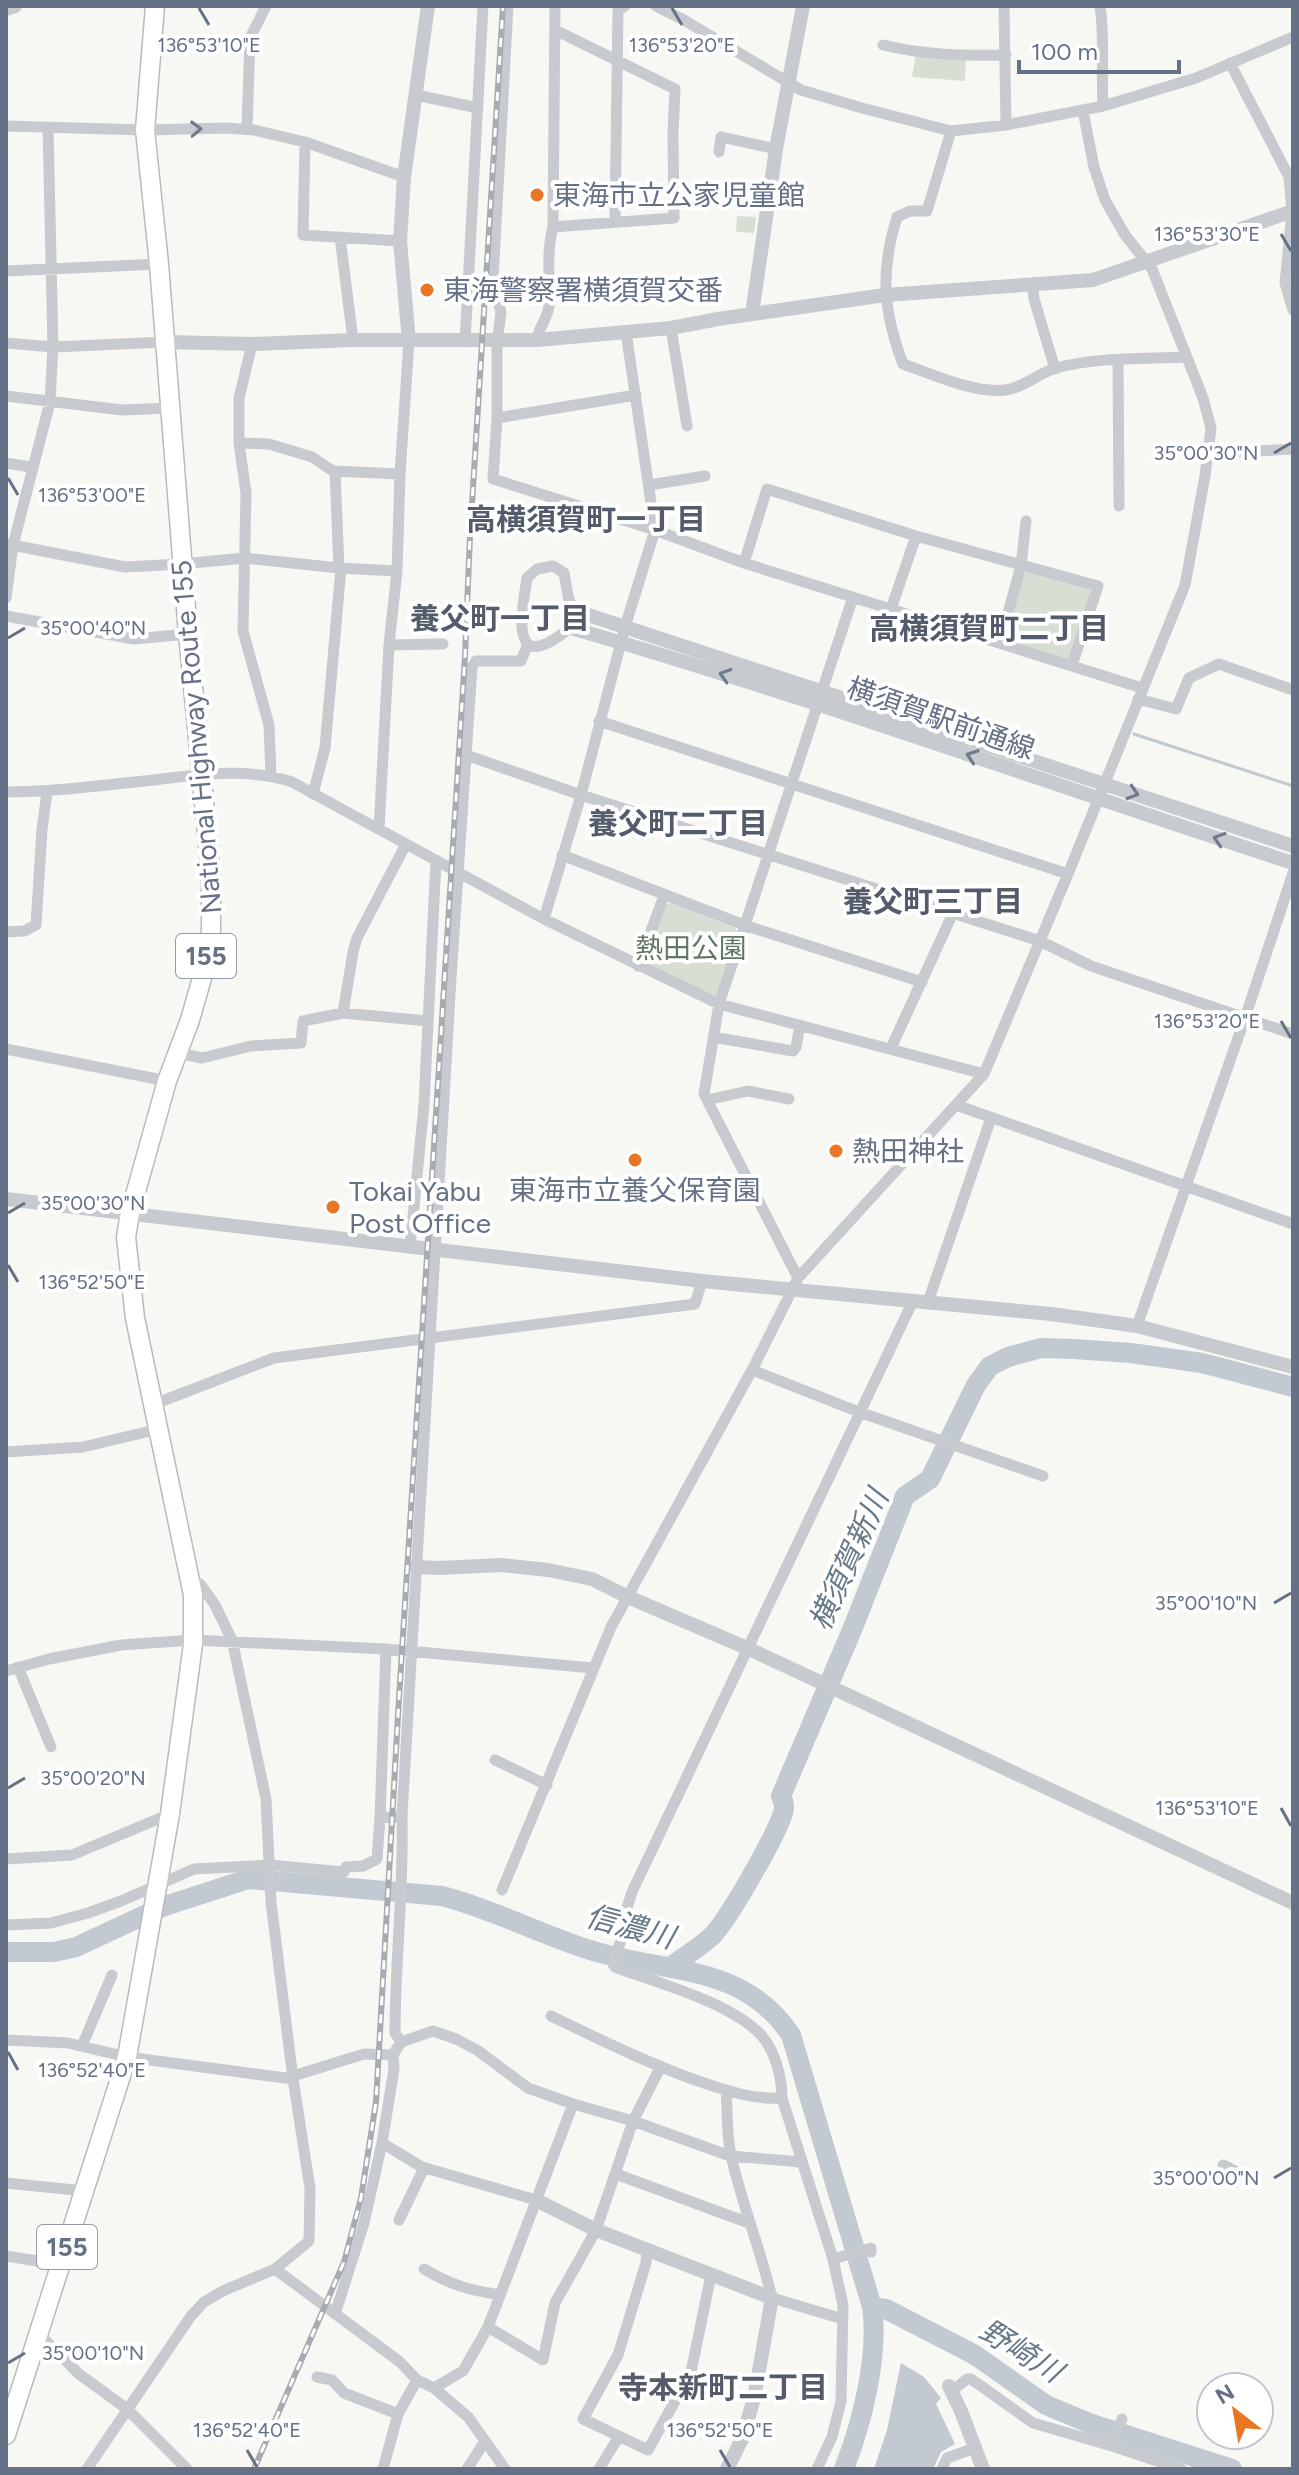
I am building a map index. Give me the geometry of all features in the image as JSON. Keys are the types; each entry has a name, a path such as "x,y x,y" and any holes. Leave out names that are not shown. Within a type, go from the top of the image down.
{"highway":[{"name":"National Highway Route 155","path":"6,2435 127,2057 170,1814 193,1640 193,1595 152,1405 129,1277 126,1237 167,1081 202,978 211,931 211,875 145,130 155,6"}],"street":[{"path":"6,9 14,6"},
{"path":"247,129 250,38 266,6"},
{"path":"379,829 409,341 400,241 404,177 428,6"},
{"path":"465,342 483,6"},
{"path":"508,6 493,279 501,313 497,342 493,479 655,530 744,563 1072,665 1176,709 1189,678 1219,664 1293,690"},
{"path":"537,340 537,330 549,307 548,244 553,227 555,6"},
{"path":"615,222 618,10 625,6"},
{"path":"656,6 801,90 951,131 1006,125 1103,106 1196,78 1293,37"},
{"path":"752,314 776,149 803,6"},
{"path":"1004,6 1006,125"},
{"path":"1100,6 1104,33 1101,75 1103,106"},
{"path":"553,227 674,218 675,89 555,30"},
{"path":"883,45 914,53 1006,55"},
{"path":"1230,63 1289,177 1292,212 1285,283 1293,310"},
{"path":"416,95 478,108"},
{"path":"1083,111 1094,167 1105,200 1118,226 1152,269 1203,398 1211,428 1224,450"},
{"path":"6,126 247,129 305,142 404,177"},
{"path":"6,598 9,544 50,402 53,347 48,128"},
{"path":"951,131 927,211 910,211 897,217 888,260 885,295 903,364 967,386 1008,390 1055,369 1099,361 1186,357"},
{"path":"719,152 721,137 776,149"},
{"path":"305,142 303,235 400,241"},
{"path":"6,343 53,347 166,342 497,342 671,328 885,295 1093,280 1292,212"},
{"path":"340,237 353,340"},
{"path":"6,271 159,264"},
{"path":"1032,284 1055,369"},
{"path":"671,328 687,426"},
{"path":"544,919 655,530 626,332"},
{"path":"252,344 239,398 239,443 246,493 243,631 269,725 271,775"},
{"path":"1118,361 1119,506"},
{"path":"497,418 636,395"},
{"path":"6,396 122,410 171,408"},
{"path":"502,1890 611,1627 752,1370 790,1291 798,1278 984,1074 1185,585 1211,428"},
{"path":"239,443 283,448 312,457 335,471 400,474"},
{"path":"1208,450 1293,449"},
{"path":"6,463 31,467"},
{"path":"313,794 325,748 340,568 335,471"},
{"path":"649,485 705,476"},
{"path":"744,563 767,489 916,536 1098,586 1072,665"},
{"path":"1000,642 1021,566 1026,521"},
{"path":"891,609 916,536"},
{"path":"9,544 125,567 245,558 397,571"},
{"path":"571,628 547,644 535,647 528,644 521,632 527,578 537,569 553,566 564,573 569,601 579,612"},
{"path":"798,1278 704,1094 719,1004 853,597"},
{"name":"横須賀駅前通線","path":"579,612 1098,800 1293,863"},
{"path":"6,616 134,639 188,634"},
{"name":"横須賀駅前通線","path":"571,628 820,697 1105,784 1293,846"},
{"path":"389,645 443,644"},
{"path":"401,2042 395,2033 403,1864 402,1816 473,663 483,660 521,661 528,644"},
{"path":"599,721 1068,874"},
{"path":"466,755 581,795 1040,941 1091,966 1293,1034"},
{"path":"6,792 47,792 201,773 271,775 292,782 544,919 719,1004 984,1074"},
{"path":"6,932 24,931 36,925 47,792"},
{"path":"343,1013 357,938 406,844"},
{"path":"562,855 744,925 922,982"},
{"path":"410,1247 424,1105 436,860"},
{"path":"1137,1326 1293,873"},
{"path":"638,966 664,896"},
{"path":"891,1048 953,913"},
{"path":"178,1053 202,1058 251,1046 301,1043 303,1021 343,1013 428,1021"},
{"path":"713,1037 793,1051 800,1025"},
{"path":"6,1049 167,1081"},
{"path":"707,1100 748,1091 789,1099"},
{"path":"956,1105 1293,1224"},
{"path":"817,2469 832,2437 841,2401 843,2305 839,2257 802,2162 782,2098 782,2085 773,2056 759,2033 740,2019 703,2000 613,1964 626,1925 626,1911 632,1892 859,1412 920,1301 991,1118"},
{"path":"6,1199 790,1291 1051,1314 1137,1326 1293,1367"},
{"path":"152,1405 274,1358 695,1304 702,1281"},
{"path":"752,1370 859,1412 1043,1476"},
{"path":"6,1452 83,1447 159,1429"},
{"path":"416,1567 501,1565 592,1579 1293,1903"},
{"path":"87,2469 175,2336 204,2302 275,2269 309,2241 310,2188 271,1902 266,1799 232,1640 215,1605 200,1584 190,1581"},
{"path":"51,1747 12,1669 121,1645 232,1640 386,1649 593,1668"},
{"path":"6,1925 51,1923 121,1901 194,1869 270,1868 344,1872 346,1867 363,1866 377,1859 386,1649"},
{"path":"495,1760 547,1785"},
{"path":"6,1859 72,1855 170,1814"},
{"path":"380,1818 402,1816"},
{"path":"82,2046 112,1975"},
{"path":"551,2016 660,2068 726,2091 770,2099 782,2098"},
{"path":"335,2314 364,2223 382,2143 394,2069 393,2055 401,2042 433,2031 477,2050 528,2088 573,2104 633,2121 730,2156 802,2162"},
{"path":"6,2040 68,2043 127,2057 293,2078 364,2054 393,2055"},
{"path":"488,2327 543,2360 555,2303 596,2230 633,2121 660,2068"},
{"path":"726,2091 730,2156 764,2262 772,2298 754,2398 743,2437 727,2469"},
{"path":"434,2388 463,2371 488,2327 573,2104"},
{"path":"382,2143 424,2168 536,2200 596,2230 711,2275 772,2298 843,2319"},
{"path":"1223,2165 1243,2175"},
{"path":"399,2220 424,2168"},
{"path":"616,2174 749,2223"},
{"path":"6,2183 85,2191"},
{"path":"647,2249 646,2263 618,2355 583,2419 618,2438 648,2450 691,2372 711,2275"},
{"path":"839,2257 868,2251"},
{"path":"6,2256 62,2265"},
{"path":"275,2269 468,2417 505,2469"},
{"path":"424,2269 471,2291 500,2295"},
{"path":"39,2334 79,2374 127,2409 187,2469"},
{"path":"317,2377 332,2380 344,2393 398,2414"},
{"path":"983,2469 950,2389 971,2379 1033,2423 1181,2469"},
{"path":"383,2469 398,2414 417,2380"},
{"path":"1112,2446 1122,2419"},
{"path":"599,2469 618,2438"},
{"path":"467,2469 485,2441"},
{"path":"942,2469 947,2458 975,2448"}],"green space":[{"path":"916,53 966,56 965,81 912,77"},
{"path":"737,216 756,217 754,233 736,232"},
{"path":"1029,571 1089,588 1091,592 1070,658 1066,660 1006,640 1024,574"},
{"name":"熱田公園","path":"671,903 735,928 738,933 717,994 713,997 645,964 664,905"}],"shaded area":[{"path":"901,2363 924,2377 941,2398 936,2404 955,2444 941,2452 933,2469 874,2469 887,2430"}],"waterway":[{"path":"1134,734 1293,786"},
{"name":"横須賀新川","path":"672,1966 712,1936 762,1858 783,1813 781,1796 905,1496 930,1479 976,1385 990,1366 1008,1357 1041,1348 1074,1349 1202,1363 1293,1387"},
{"name":"信濃川","path":"6,1952 54,1952 76,1947 162,1907 248,1879 442,1896 587,1949 698,1974 749,1994 771,2011 791,2035 872,2307 871,2368 857,2431 844,2469"},
{"name":"野崎川","path":"872,2307 886,2309 975,2355 1046,2405 1089,2423 1232,2469"}],"railway":[{"path":"254,2469 344,2262 361,2198 376,2102 503,6"}],"place":[{"name":"東海市立公家児童館","path":"537,195"},
{"name":"東海警察署横須賀交番","path":"427,290"},
{"name":"熱田神社","path":"836,1151"},
{"name":"東海市立養父保育園","path":"635,1160"},
{"name":"Tokai Yabu Post Office","path":"333,1207"}],"district":[{"name":"高横須賀町一丁目","path":"586,520"},
{"name":"養父町一丁目","path":"500,619"},
{"name":"高横須賀町二丁目","path":"989,629"},
{"name":"養父町二丁目","path":"678,824"},
{"name":"養父町三丁目","path":"933,902"},
{"name":"寺本新町二丁目","path":"723,2388"}]}
